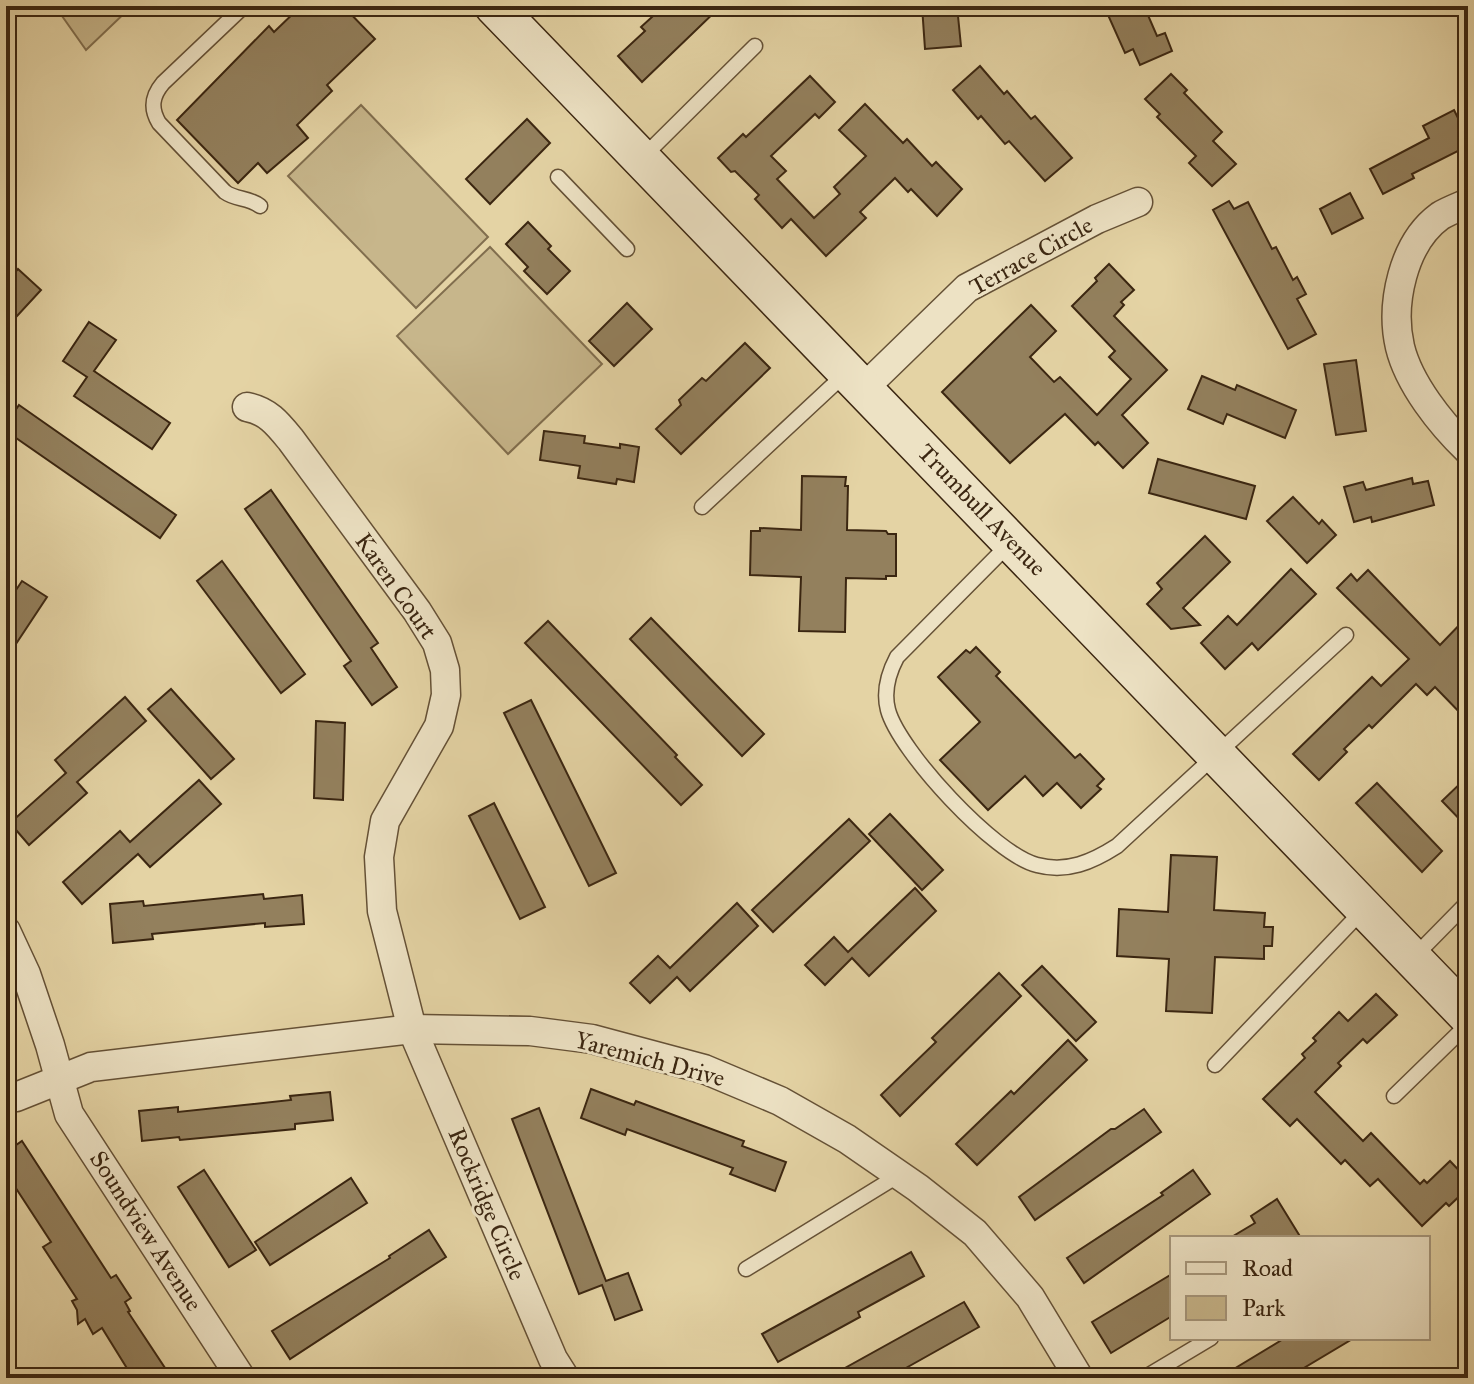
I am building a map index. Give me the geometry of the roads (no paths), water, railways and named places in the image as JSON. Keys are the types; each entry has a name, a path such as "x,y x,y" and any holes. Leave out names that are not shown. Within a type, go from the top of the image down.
{"street":[{"name":"Trumbull Avenue","path":"494,6 1468,1016"},
{"name":"Terrace Circle","path":"856,380 967,288 1097,219 1138,202"},
{"path":"1468,203 1440,216 1418,237 1399,285 1397,316 1400,348 1413,376 1431,409 1468,450"},
{"name":"Karen Court","path":"247,407 260,409 275,420 291,440 429,629 445,670 446,695 439,726 385,821 379,857 382,911 412,1029"},
{"name":"Soundview Avenue","path":"6,931 30,986 69,1114 241,1378"},
{"name":"Yaremich Drive","path":"6,1098 16,1097 91,1067 412,1029 530,1031 592,1039 704,1069 780,1101 847,1139 899,1175 975,1233 1030,1297 1079,1378"},
{"name":"Rockridge Circle","path":"412,1029 553,1359 565,1378"}],"lane":[{"path":"244,6 163,83 154,96 153,110 159,123 225,192 260,206"},
{"path":"642,159 755,46"},
{"path":"558,177 627,249"},
{"path":"702,507 856,380"},
{"path":"1012,541 907,645 889,672 886,692 888,711 899,731 957,805 1015,856 1035,865 1057,869 1075,866 1096,859 1117,846 1346,635"},
{"path":"1412,959 1468,902"},
{"path":"1215,1065 1364,909"},
{"path":"1394,1096 1468,1024"},
{"path":"746,1269 899,1175"},
{"path":"1144,1378 1208,1340"}]}
